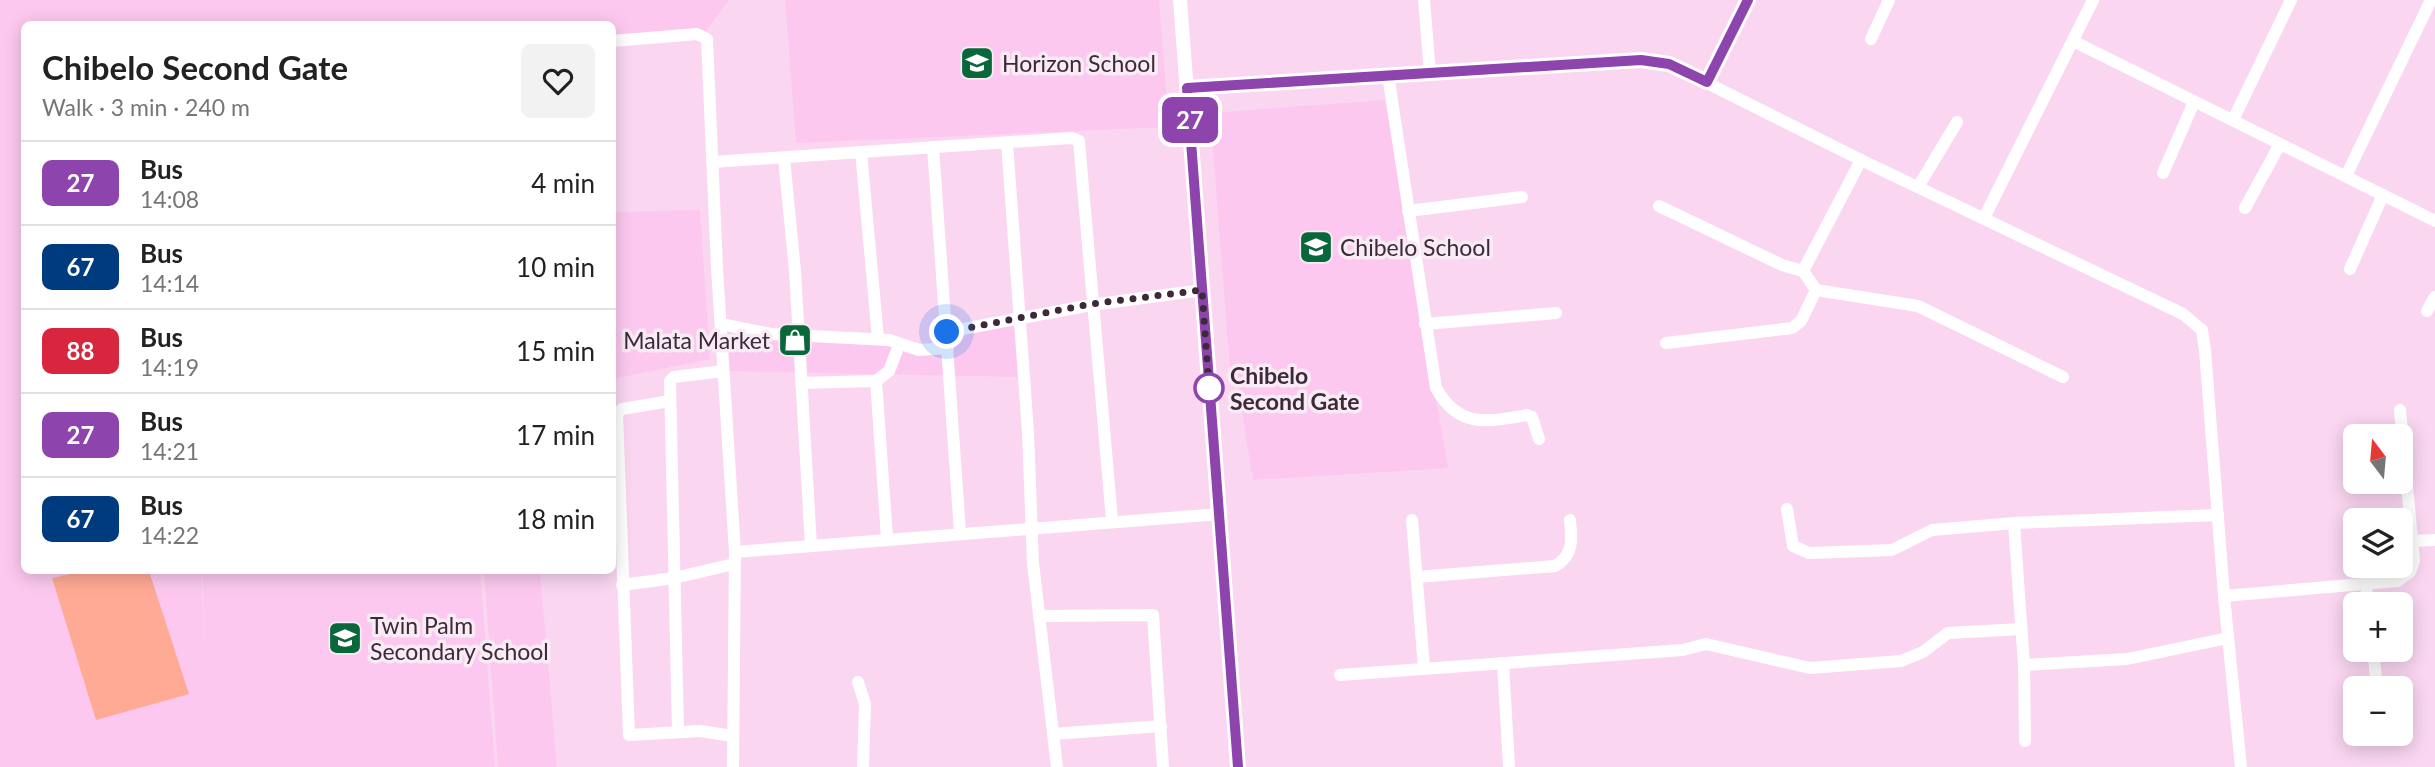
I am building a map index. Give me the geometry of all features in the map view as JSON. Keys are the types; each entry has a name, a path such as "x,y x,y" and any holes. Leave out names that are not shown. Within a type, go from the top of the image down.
{"main road":[{"path":"1180,0 1238,767"}],"street":[{"path":"1424,0 1430,73"},
{"path":"1707,82 1748,0"},
{"path":"1871,39 1889,0"},
{"path":"1984,218 2093,0"},
{"path":"2233,120 2291,0"},
{"path":"2346,176 2431,0"},
{"path":"616,41 697,34 707,39 735,558 733,767"},
{"path":"2073,40 2435,221"},
{"path":"1187,88 1641,60 1669,64 1860,160 2183,314 2202,330 2241,767"},
{"path":"1388,75 1436,388 1445,403 1466,419 1486,422 1527,415 1532,417 1539,439"},
{"path":"2163,173 2194,102"},
{"path":"1918,187 1957,122"},
{"path":"712,162 1072,138 1081,145 1091,304 1101,385 1112,520"},
{"path":"1007,143 1034,526 1032,547 1057,767"},
{"path":"2245,208 2280,144"},
{"path":"933,148 960,533"},
{"path":"861,152 878,338"},
{"path":"784,158 799,336 811,546"},
{"path":"1803,271 1860,160"},
{"path":"2350,269 2383,195"},
{"path":"1408,211 1522,197"},
{"path":"1659,206 1782,265 1803,271 1816,290 1917,306 2063,377"},
{"path":"947,332 1020,320 1091,304 1202,290"},
{"path":"1665,343 1792,328 1801,321 1816,290"},
{"path":"2427,311 2435,296"},
{"path":"1425,324 1556,313"},
{"path":"721,324 799,336 878,338 919,350 948,348"},
{"path":"801,383 876,381 889,371 900,345"},
{"path":"678,731 671,378 723,371"},
{"path":"876,381 887,538"},
{"path":"670,401 622,410 617,414 629,735 678,731 733,736"},
{"path":"2400,410 2410,508"},
{"path":"1787,509 1793,546 1809,553 1892,550 1932,530 2014,523 2218,515"},
{"path":"622,584 674,578 735,558 811,546 1034,526 1220,514"},
{"path":"1412,520 1424,668"},
{"path":"1417,578 1555,566 1565,560 1570,550 1570,520"},
{"path":"2014,523 2024,665 2025,741"},
{"path":"2413,564 2413,541 2435,540"},
{"path":"2224,596 2366,585 2397,581 2401,578"},
{"path":"2366,585 2367,592"},
{"path":"1039,616 1153,615 1163,767"},
{"path":"1340,675 1682,649 1706,644 1810,668 1900,661 1923,652 1948,633 2021,629"},
{"path":"2024,665 2127,659 2228,638"},
{"path":"1503,663 1509,767"},
{"path":"858,682 865,704 863,767"},
{"path":"1053,734 1161,726"}],"shaded area":[{"path":"0,0 729,0 705,32 616,34 616,21 21,21 21,574 201,574 207,682 202,574 480,574 495,767 0,767"},
{"name":"Horizon School","path":"785,0 1159,0 1169,127 796,143"},
{"name":"Chibelo School","path":"1385,100 1448,468 1253,480 1237,382 1231,382 1210,113"},
{"path":"700,210 710,359 616,378 616,212"},
{"name":"Malata Market","path":"1018,319 1023,377 723,371 721,324 948,348 947,332"},
{"path":"71,574 150,574 189,694 96,720 52,578"},
{"path":"484,574 540,574 557,767 498,767"}],"bus line":[{"name":"27","path":"1238,767 1187,88 1641,60 1669,64 1707,82 1748,0"}],"place":[{"name":"Horizon School","path":"977,63"},
{"name":"Chibelo School","path":"1316,247"},
{"name":"Malata Market","path":"795,340"},
{"name":"Chibelo Second Gate","path":"1209,388"},
{"name":"Twin Palm Secondary School","path":"345,638"}],"route":[{"path":"947,332 1020,320 1091,304 1202,290 1209,388"}]}
